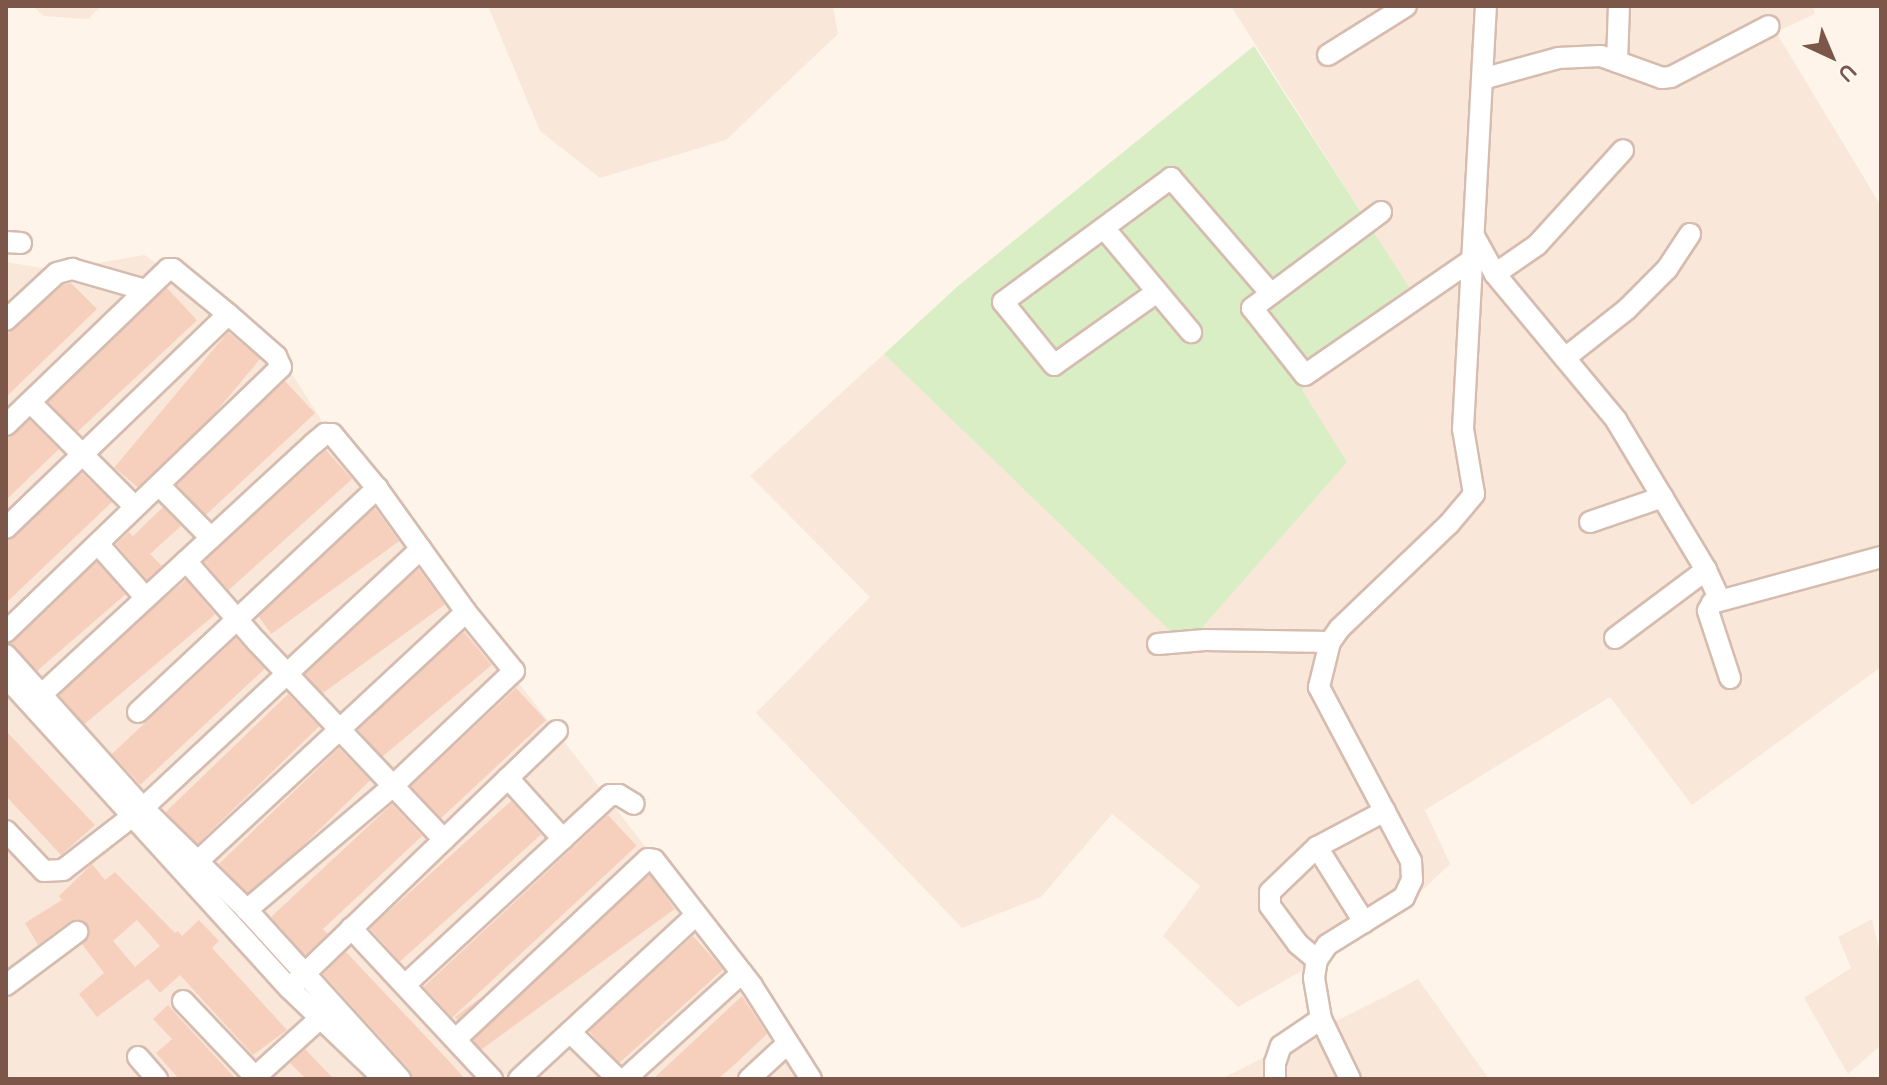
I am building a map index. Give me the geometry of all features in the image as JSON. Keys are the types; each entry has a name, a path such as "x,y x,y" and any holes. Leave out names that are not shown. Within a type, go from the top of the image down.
{"street":[{"path":"1328,55 1406,6"},
{"path":"1350,1079 1321,1019 1314,978 1317,960 1327,945 1404,897 1412,880 1411,861 1319,687 1330,642 1449,524 1474,494 1463,429 1486,6"},
{"path":"1617,62 1619,6"},
{"path":"1482,79 1558,58 1601,56 1662,78 1671,77 1769,26"},
{"path":"1495,274 1537,245 1623,150"},
{"path":"1157,292 1054,365 1003,302 1171,178 1271,294"},
{"path":"1381,212 1252,308 1305,375 1472,260"},
{"path":"1104,228 1191,332"},
{"path":"1565,358 1627,309 1667,269 1690,234"},
{"path":"1474,236 1495,274 1616,420 1706,570 1719,598"},
{"path":"6,320 57,273 72,269 145,290"},
{"path":"6,425 163,271 173,269 276,356 281,371 6,632"},
{"path":"6,528 228,314"},
{"path":"30,402 84,452 135,507"},
{"path":"42,694 325,434 332,434 377,488 466,612 514,671 393,786 247,910"},
{"path":"159,485 211,538"},
{"path":"138,712 377,488"},
{"path":"1590,522 1663,497"},
{"path":"98,544 146,598"},
{"path":"6,831 44,871 54,874 137,813 421,549"},
{"path":"1730,678 1708,611 1719,598 1881,557"},
{"path":"186,561 288,675 444,840"},
{"path":"1615,638 1706,570"},
{"path":"197,862 466,612"},
{"path":"1158,644 1205,640 1330,642"},
{"path":"6,655 42,694 137,813 197,862 247,910 297,982"},
{"path":"6,677 297,982 384,1079"},
{"path":"297,982 557,731"},
{"path":"508,778 563,839"},
{"path":"406,984 610,795 619,795 634,804"},
{"path":"1317,960 1298,944 1270,906 1270,892 1317,847 1385,811"},
{"path":"1317,847 1364,922"},
{"path":"456,1039 648,859 663,868 742,973 786,1045 811,1079"},
{"path":"519,1079 696,915"},
{"path":"351,928 492,1079"},
{"path":"6,985 77,932"},
{"path":"625,1079 742,973"},
{"path":"183,1001 265,1075 326,1013"},
{"path":"326,1013 400,1079"},
{"path":"1275,1079 1275,1063 1281,1046 1321,1019"},
{"path":"570,1032 618,1079"},
{"path":"749,1079 786,1045"},
{"path":"138,1057 157,1079"}],"shaded area":[{"path":"33,6 101,6 88,19 43,16"},
{"path":"488,6 833,6 838,34 726,140 600,178 540,131"},
{"path":"1231,6 1813,6 1815,14 1776,32 1881,206 1881,667 1692,805 1610,697 1425,810 1450,864 1390,921 1238,1007 1163,936 1200,886 1112,814 1041,897 962,928 756,713 870,597 750,476 884,354 1186,645 1302,390 1408,287"},
{"path":"145,255 281,357 349,463 773,1012 816,1079 6,1079 6,262 55,270"},
{"path":"1872,919 1881,958 1881,1045 1848,1074 1804,998 1851,968 1838,937"},
{"path":"1418,979 1489,1079 1221,1079 1386,996"}],"green space":[{"path":"1254,46 1409,287 1302,390 1347,462 1186,646 884,354 958,286"}],"building":[{"path":"71,283 97,309 6,397 6,335 63,285"},
{"path":"167,288 197,320 76,433 46,401"},
{"path":"228,332 260,359 146,495 114,468"},
{"path":"285,381 315,413 205,515 175,483"},
{"path":"30,420 59,449 6,500 6,438"},
{"path":"326,450 352,479 229,590 203,561"},
{"path":"82,473 112,502 6,603 6,542"},
{"path":"163,507 181,526 150,554 162,566 147,580 116,544 129,532 133,536"},
{"path":"375,508 399,541 271,634 247,601"},
{"path":"97,562 125,594 36,672 8,639"},
{"path":"419,569 445,605 320,695 294,660"},
{"path":"186,580 215,614 84,724 55,690"},
{"path":"464,632 492,665 381,758 354,725"},
{"path":"236,638 265,669 140,785 112,754"},
{"path":"516,688 546,720 441,818 411,786"},
{"path":"288,694 319,726 197,844 166,812"},
{"path":"6,731 95,825 61,855 6,796"},
{"path":"339,748 370,780 250,896 219,864"},
{"path":"511,801 541,834 400,962 370,928"},
{"path":"392,804 422,836 323,929 328,934 305,955 271,917"},
{"path":"608,815 637,846 452,1018 424,987"},
{"path":"92,864 105,880 115,872 175,933 178,931 182,936 199,920 219,941 212,948 287,1030 253,1055 180,975 160,993 148,979 97,1017 79,994 104,973 82,944 89,936 87,924 81,920 70,921 38,945 25,923 62,900 59,896","holes":["137,920 160,946 135,967 113,941"]},
{"path":"650,875 675,909 480,1051 455,1017"},
{"path":"693,936 723,969 618,1064 588,1030"},
{"path":"346,952 465,1079 413,1079 410,1070 323,974"},
{"path":"742,996 767,1034 734,1065 718,1079 653,1079"},
{"path":"168,1005 236,1079 179,1079 156,1053 172,1039 153,1019"},
{"path":"305,1049 334,1079 306,1079 290,1063"}]}
